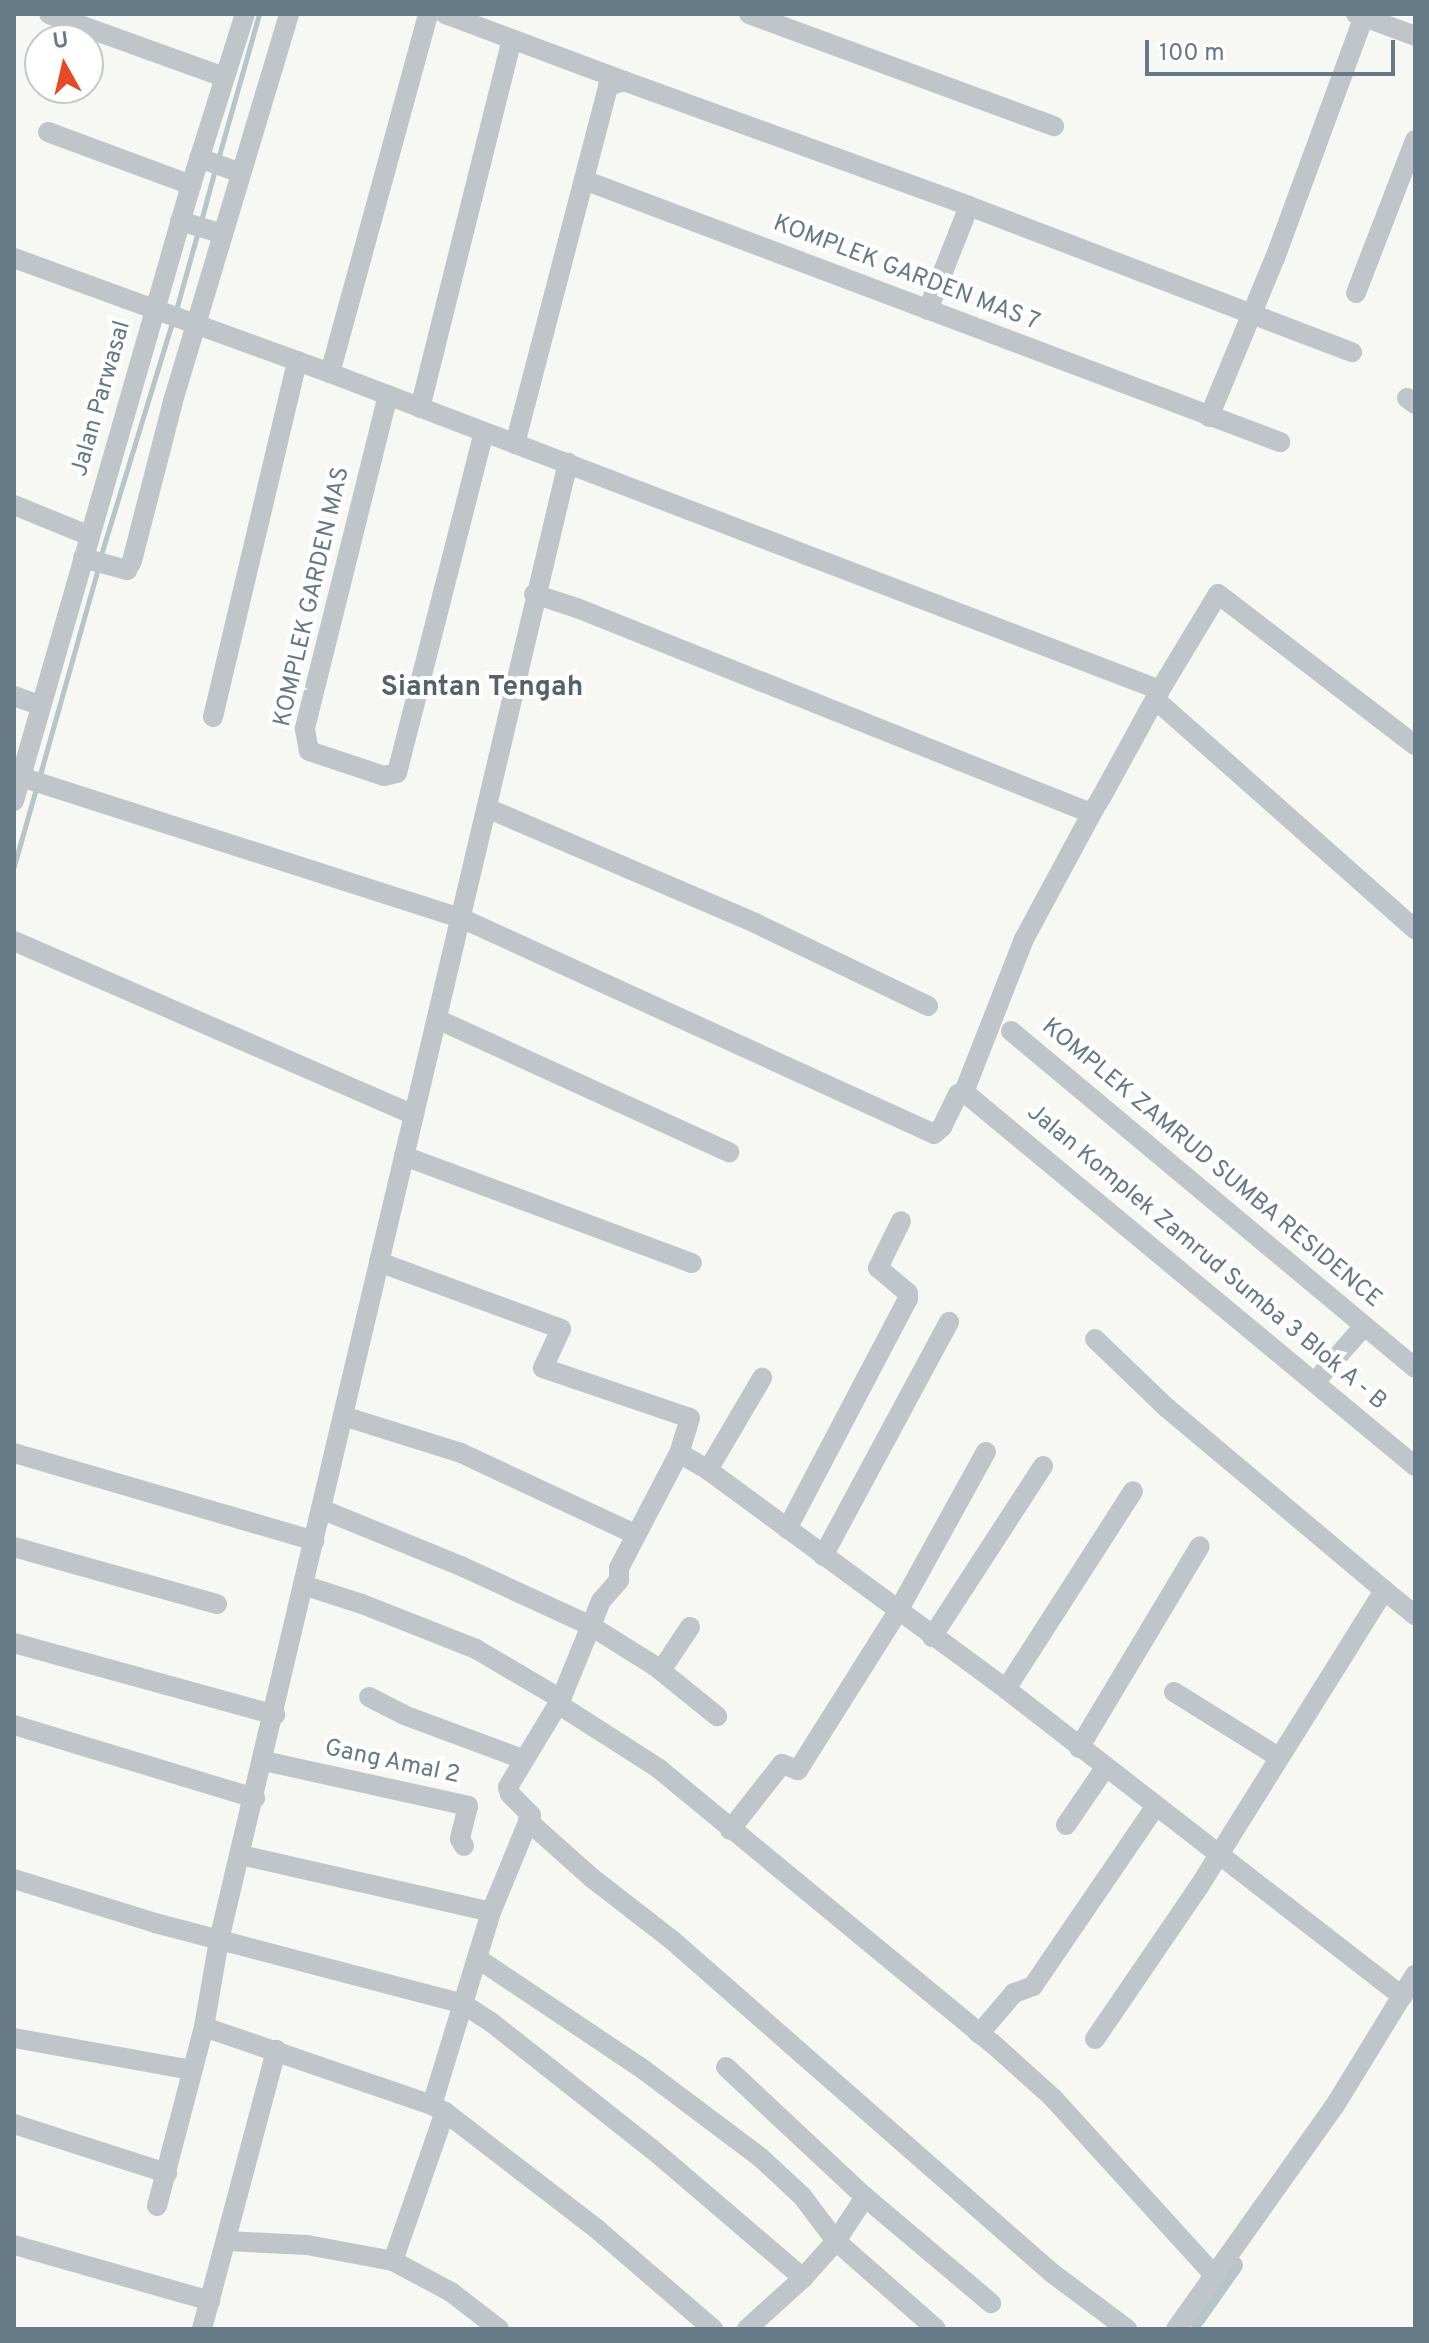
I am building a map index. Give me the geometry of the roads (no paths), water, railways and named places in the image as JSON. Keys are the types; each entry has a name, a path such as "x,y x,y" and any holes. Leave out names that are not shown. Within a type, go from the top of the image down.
{"street":[{"path":"49,14 224,77"},
{"name":"Jalan Parwasal","path":"24,785 41,706 94,561 90,536 175,317 201,228 191,185 219,165 224,77 245,14"},
{"path":"94,561 127,570 130,567 175,317 219,165 289,14"},
{"path":"330,373 428,14"},
{"path":"445,14 969,206 1352,352"},
{"path":"749,14 1054,126"},
{"path":"1209,417 1252,313 1361,15 1415,36"},
{"path":"420,408 512,39"},
{"path":"515,444 608,86 624,81"},
{"path":"48,132 191,185"},
{"path":"1356,293 1415,140"},
{"name":"KOMPLEK GARDEN MAS 7","path":"584,180 1280,442"},
{"path":"928,310 969,206"},
{"path":"14,258 568,463 1158,695 1415,929"},
{"path":"213,717 297,361"},
{"name":"KOMPLEK GARDEN MAS","path":"388,395 305,729 309,751 384,776 397,773 484,432"},
{"path":"157,2206 204,2027 219,1940 275,1715 404,1156 439,1020 534,594 568,463"},
{"path":"14,505 90,536"},
{"path":"534,594 589,612 1082,809 1094,809"},
{"path":"24,785 461,918 928,1132 938,1133 958,1094 964,1092 1024,939 1158,695 1218,594 1415,745"},
{"path":"14,696 41,706"},
{"path":"487,808 755,923 928,1006"},
{"path":"14,941 414,1115"},
{"path":"439,1020 729,1152"},
{"name":"KOMPLEK ZAMRUD SUMBA RESIDENCE","path":"1011,1031 1415,1368"},
{"name":"Jalan Komplek Zamrud Sumba 3 Blok A - B","path":"964,1092 1415,1466"},
{"path":"404,1156 507,1198 692,1263"},
{"path":"787,1529 908,1299 908,1293 879,1272 878,1268 901,1221"},
{"path":"379,1262 561,1329 543,1368 690,1418 679,1453 619,1568 619,1580 607,1590 559,1702 522,1759 508,1791 529,1810 528,1821 491,1912 463,2004 439,2109 393,2261"},
{"path":"823,1556 949,1322"},
{"path":"1315,1382 1364,1326"},
{"path":"1095,1339 1168,1409 1415,1615"},
{"path":"708,1470 762,1378"},
{"path":"343,1416 461,1453 635,1534"},
{"path":"730,1830 782,1764 798,1770 897,1613 986,1452"},
{"path":"14,1453 314,1541"},
{"path":"679,1453 708,1470 897,1613 1006,1689 1403,1997"},
{"path":"932,1637 1043,1466"},
{"path":"1006,1689 1133,1491"},
{"path":"321,1509 463,1567 591,1626 655,1666 717,1716"},
{"path":"1079,1748 1200,1546"},
{"path":"14,1547 217,1604"},
{"path":"303,1585 362,1604 476,1649 648,1761 1053,2098 1215,2276"},
{"path":"1095,2039 1218,1854 1384,1590"},
{"path":"655,1666 664,1666 690,1627"},
{"path":"14,1643 275,1715"},
{"path":"1174,1692 1277,1756"},
{"path":"369,1697 404,1715 522,1759"},
{"path":"14,1725 255,1798"},
{"name":"Gang Amal 2","path":"264,1761 468,1806 460,1839 464,1846"},
{"path":"1066,1825 1105,1768"},
{"path":"979,2034 1014,1993 1033,1986 1156,1806"},
{"path":"528,1821 592,1878 672,1940 752,2009 1029,2254 1127,2329"},
{"path":"241,1855 491,1912"},
{"path":"14,1879 219,1940 463,2004 491,2022 652,2149 803,2278"},
{"path":"477,1958 644,2070 761,2158 802,2196 836,2241 936,2329"},
{"path":"1176,2329 1334,2107 1415,1975"},
{"path":"204,2027 439,2109 598,2230 713,2329"},
{"path":"14,2038 192,2070"},
{"path":"202,2329 276,2050"},
{"path":"726,2067 865,2197 991,2303"},
{"path":"14,2124 167,2173"},
{"path":"760,2325 836,2241 865,2197"},
{"path":"227,2241 285,2243 393,2261 451,2292 499,2329"},
{"path":"14,2245 210,2301"}],"waterway":[{"path":"218,159 259,14"},
{"path":"201,221 215,169"},
{"path":"176,310 198,231"},
{"path":"100,558 173,319"},
{"path":"39,778 98,568"},
{"path":"14,866 36,788"},
{"path":"1196,2319 1234,2265"}],"district":[{"name":"Siantan Tengah","path":"482,688"}]}
